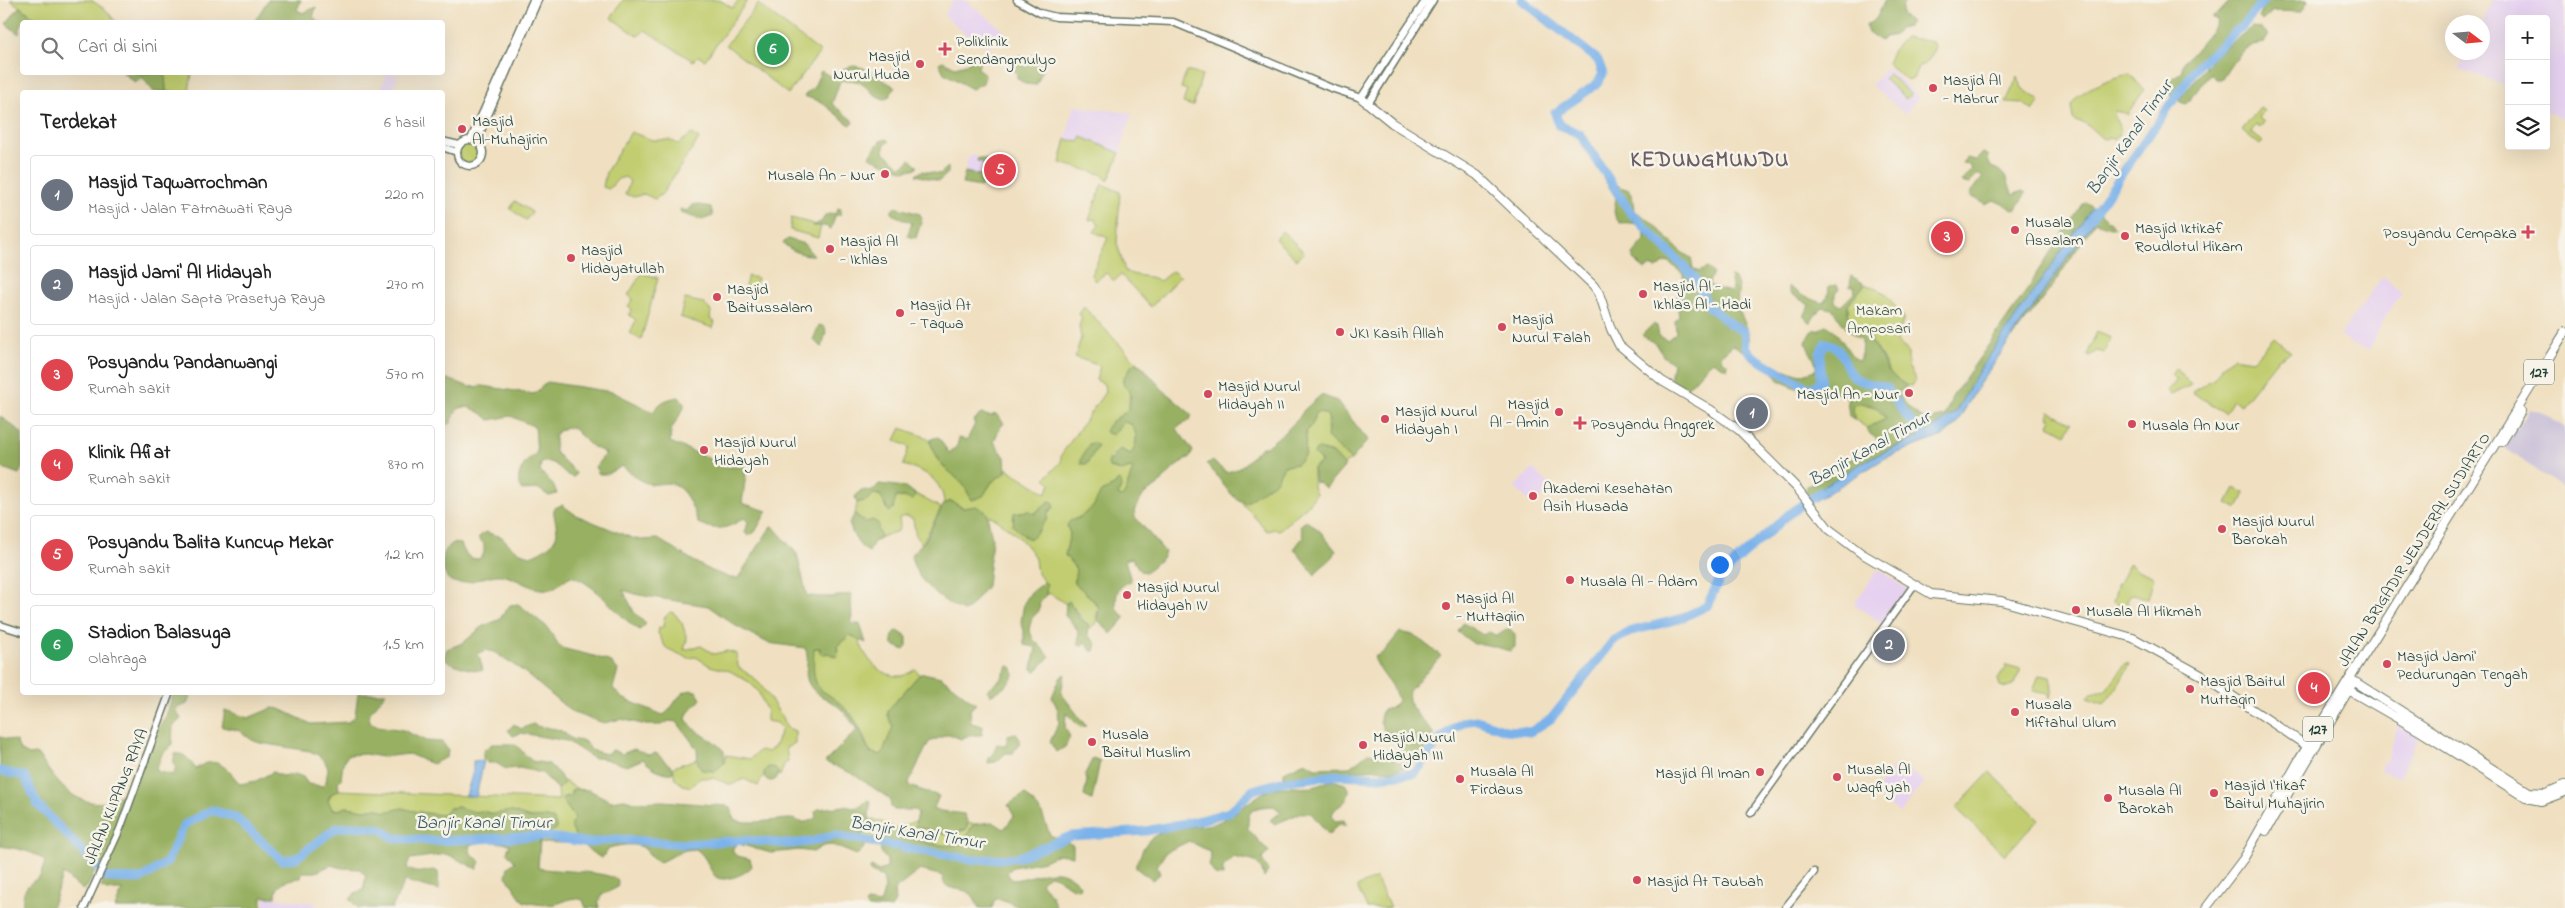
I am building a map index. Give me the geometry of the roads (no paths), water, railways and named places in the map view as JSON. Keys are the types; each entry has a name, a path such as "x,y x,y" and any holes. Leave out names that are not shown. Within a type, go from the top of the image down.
{"main road":[{"path":"445,147 458,149 471,139 533,0"},
{"path":"445,142 458,149 462,164 475,165 484,155 479,142 481,131 538,0"},
{"path":"1017,0 1040,13 1056,17 1173,22 1330,88 1361,98 1392,123 1478,175 1593,285 1599,294 1611,329 1619,345 1662,381 1726,419 1754,443 1797,488 1833,533 1914,585 1938,596 2001,601 2133,638 2187,666 2309,750"},
{"path":"1368,104 1415,23 1426,0"},
{"path":"1415,23 1433,0"},
{"path":"1361,98 1392,61"},
{"path":"471,139 479,142"},
{"name":"JALAN BRIGADIR JENDERAL SUDIARTO","path":"2206,908 2244,858 2565,332"},
{"name":"JALAN BRIGADIR JENDERAL SUDIARTO","path":"2462,500 2565,341"},
{"path":"1751,812 1914,585"},
{"path":"0,624 20,631"},
{"path":"2352,680 2526,798 2541,801 2565,792"},
{"path":"2346,689 2411,721 2529,792 2546,793 2565,785"},
{"name":"JALAN KLIPANG RAYA","path":"84,908 110,850 169,695"},
{"name":"JALAN BRIGADIR JENDERAL SUDIARTO","path":"2212,908 2250,859 2309,750"},
{"path":"1785,908 1814,872"}],"water":[{"path":"2092,207 2099,212 2097,216 1980,383 1955,426 1943,436 1887,457 1815,501 1811,497 1825,485 1870,458 1918,438 1955,413 1980,369"},
{"path":"484,760 476,797 466,796 473,771 473,761"}],"waterway":[{"path":"1522,0 1598,60 1603,74 1597,84 1555,113 1559,125 1580,134 1630,212 1695,278 1708,306 1733,326 1744,331 1746,347 1754,357 1810,389 1821,381 1820,353 1825,343 1833,345 1838,349 1853,376 1859,380 1886,387 1917,430 1925,437"},
{"name":"Banjir Kanal Timur","path":"2091,218 2198,65 2243,25 2264,0"},
{"name":"Banjir Kanal Timur","path":"0,771 24,776 38,805 108,878 141,879 167,862 184,825 212,810 236,818 282,860 296,858 336,828 358,826 381,829 394,838 435,841 544,836 590,843 615,839 685,844 745,840 788,844 810,842 834,835 974,860 1019,857 1071,836 1146,831 1201,820 1229,812 1253,790 1284,781 1339,775 1379,777 1415,773 1441,738 1463,722 1476,720 1506,730 1530,732 1551,719 1613,641 1632,631 1679,619 1707,606 1720,578 1789,514 1820,492"}],"place":[{"name":"Stadion Balasuga","path":"773,49"},
{"name":"Poliklinik Sendangmulyo","path":"945,49"},
{"name":"Masjid Nurul Huda","path":"920,64"},
{"name":"Masjid Al - Mabrur","path":"1933,88"},
{"name":"Masjid Al-Muhajirin","path":"462,129"},
{"name":"Posyandu Balita Kuncup Mekar","path":"1000,170"},
{"name":"Musala An - Nur","path":"885,174"},
{"name":"Musala Assalam","path":"2015,230"},
{"name":"Posyandu Cempaka","path":"2528,232"},
{"name":"Masjid Iktikaf Roudlotul Hikam","path":"2125,236"},
{"name":"Posyandu Pandanwangi","path":"1947,237"},
{"name":"Masjid Al - Ikhlas","path":"830,249"},
{"name":"Masjid Hidayatullah","path":"571,258"},
{"name":"Masjid Al - Ikhlas Al - Hadi","path":"1643,294"},
{"name":"Masjid Baitussalam","path":"717,297"},
{"name":"Masjid At - Taqwa","path":"900,313"},
{"name":"Masjid Nurul Falah","path":"1502,327"},
{"name":"JKI Kasih Allah","path":"1340,332"},
{"name":"Masjid An - Nur","path":"1909,393"},
{"name":"Masjid Nurul Hidayah II","path":"1208,394"},
{"name":"Masjid Al - Amin","path":"1559,412"},
{"name":"Masjid Taqwarrochman","path":"1752,413"},
{"name":"Masjid Nurul Hidayah I","path":"1385,419"},
{"name":"Posyandu Anggrek","path":"1580,423"},
{"name":"Musala An Nur","path":"2132,424"},
{"name":"Masjid Nurul Hidayah","path":"704,450"},
{"name":"Akademi Kesehatan Asih Husada","path":"1533,496"},
{"name":"Masjid Nurul Barokah","path":"2222,529"},
{"name":"Musala Al - Adam","path":"1570,580"},
{"name":"Masjid Nurul Hidayah IV","path":"1127,595"},
{"name":"Masjid Al - Muttaqiin","path":"1446,606"},
{"name":"Musala Al Hikmah","path":"2076,610"},
{"name":"Masjid Jami' Al Hidayah","path":"1889,645"},
{"name":"Masjid Jami' Pedurungan Tengah","path":"2387,664"},
{"name":"Klinik Afiat","path":"2314,688"},
{"name":"Masjid Baitul Muttaqin","path":"2190,689"},
{"name":"Musala Miftahul Ulum","path":"2015,712"},
{"name":"Musala Baitul Muslim","path":"1092,742"},
{"name":"Masjid Nurul Hidayah III","path":"1363,745"},
{"name":"Masjid Al Iman","path":"1760,772"},
{"name":"Musala Al Waqfiyah","path":"1837,777"},
{"name":"Musala Al Firdaus","path":"1460,779"},
{"name":"Masjid I'tikaf Baitul Muhajirin","path":"2214,793"},
{"name":"Musala Al Barokah","path":"2108,798"},
{"name":"Masjid At Taubah","path":"1637,880"}],"district":[{"name":"KEDUNGMUNDU","path":"1710,159"}],"park label":[{"name":"Makam Amposari","path":"1879,318"}]}
